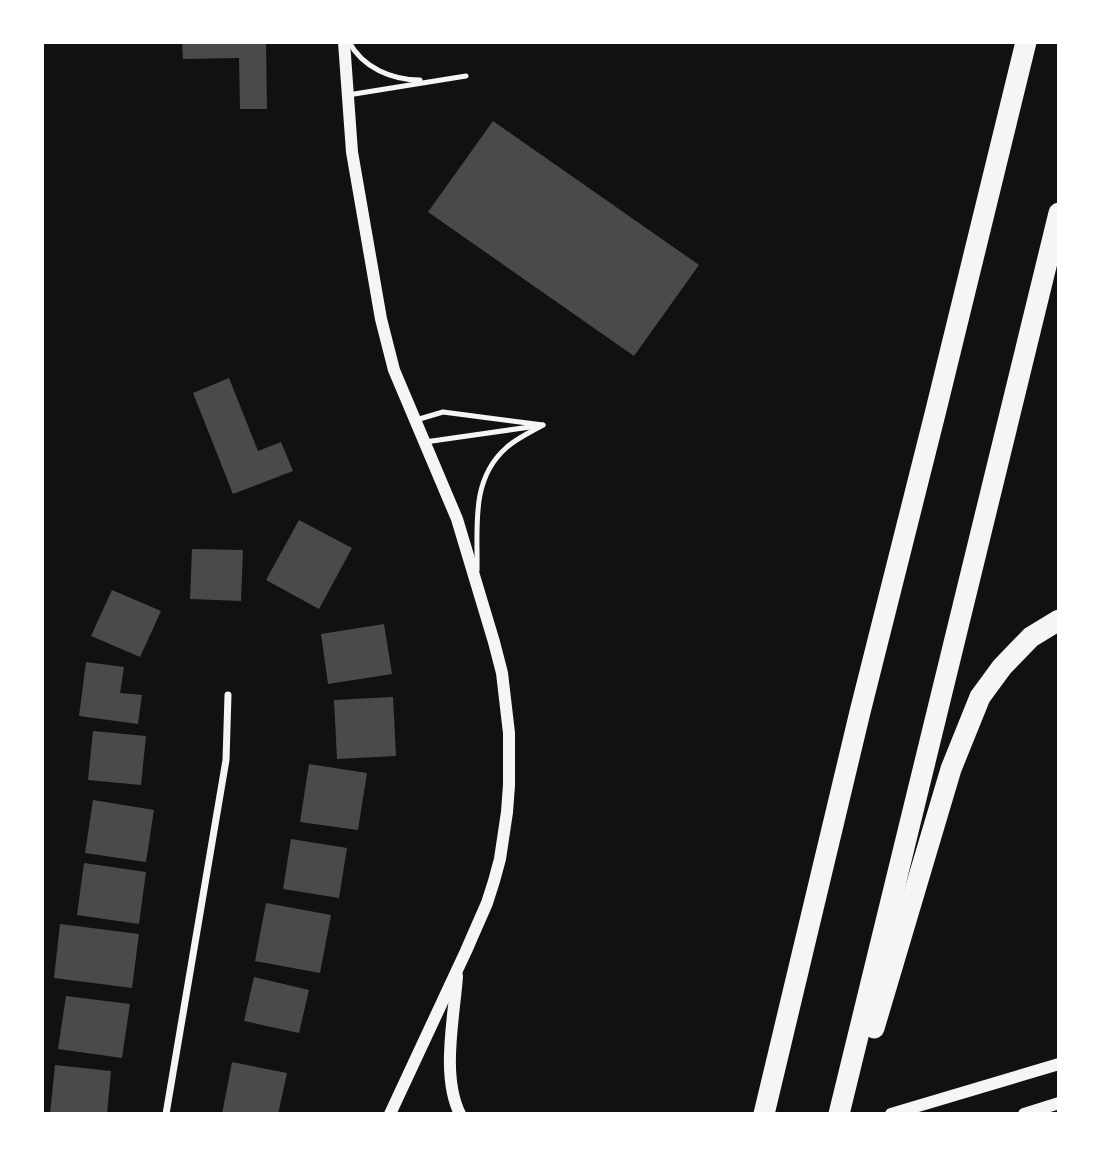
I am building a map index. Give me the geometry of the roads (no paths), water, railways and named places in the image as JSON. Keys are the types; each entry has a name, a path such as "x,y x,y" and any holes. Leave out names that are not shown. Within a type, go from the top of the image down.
{"highway":[{"path":"764,1114 860,712 1026,42"},
{"path":"839,1114 1059,213"},
{"path":"848,1114 951,769 980,697 1002,667 1031,638 1059,620"},
{"path":"749,1114 860,712"}],"street":[{"path":"346,42 352,152 381,319 394,370 457,519 502,673 509,733 509,785 504,835 494,881 477,926 390,1114"},
{"path":"167,1113 226,760 228,695"},
{"path":"458,966 450,1065 453,1093 460,1114"},
{"path":"891,1114 1059,1064"},
{"path":"1024,1114 1059,1103"}],"lane":[{"path":"346,42 359,56 382,72 396,78 434,81"},
{"path":"348,95 466,76"},
{"path":"415,420 443,412 543,425"},
{"path":"425,442 543,425"},
{"path":"477,586 478,509 485,474 506,448 543,425"}]}
